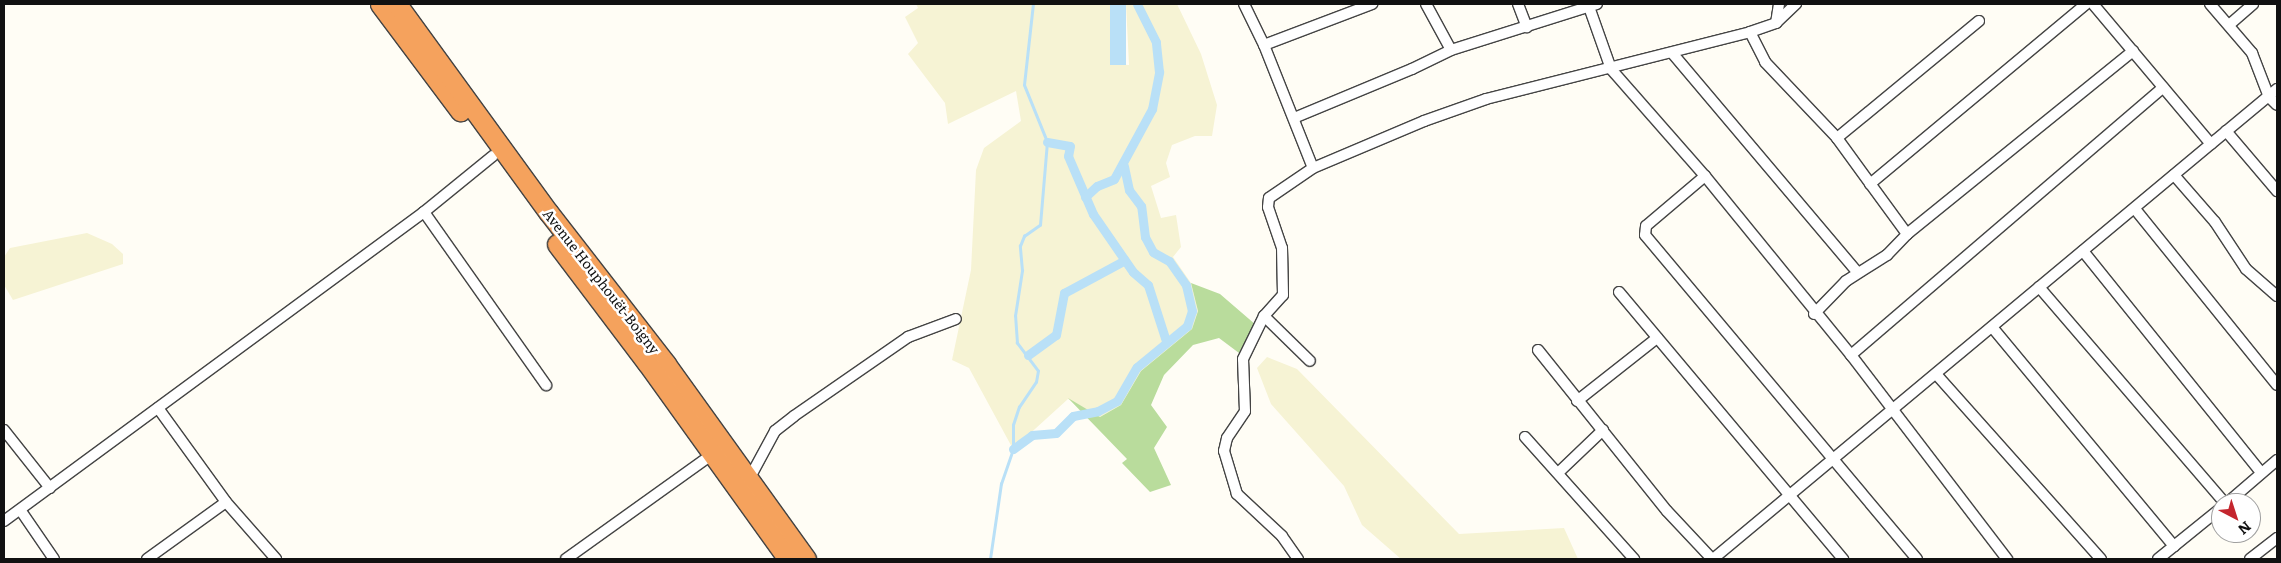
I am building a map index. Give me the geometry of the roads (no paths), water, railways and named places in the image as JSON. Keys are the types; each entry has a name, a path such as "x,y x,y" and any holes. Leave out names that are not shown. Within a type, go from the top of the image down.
{"highway":[{"name":"Avenue Houphouët-Boigny","path":"380,4 647,362 717,451 748,481 806,559"},
{"name":"Avenue Houphouët-Boigny","path":"397,4 549,213 666,364 717,451 788,559"}],"street":[{"path":"1244,4 1264,45 1313,168"},
{"path":"1264,45 1372,4"},
{"path":"1426,4 1451,50"},
{"path":"1518,4 1527,27"},
{"path":"1776,23 1779,4"},
{"path":"1298,559 1282,536 1237,494 1224,451 1227,438 1243,417 1243,359 1264,316 1282,295 1282,248 1268,206 1269,198 1313,168 1486,99 1673,54 1750,32 1776,23 1796,4"},
{"path":"1870,184 2086,4"},
{"path":"2094,4 2211,144"},
{"path":"2210,4 2255,57 2269,97 2277,105"},
{"path":"2229,26 2253,4"},
{"path":"1294,118 1412,70 1451,50 1591,5 1611,69 1705,176 1814,314 1851,355 1891,411 2007,559"},
{"path":"1837,138 1979,21"},
{"path":"1750,32 1765,62 1837,138 1907,234"},
{"path":"1814,314 1858,272 1887,254 1907,234 2133,51"},
{"path":"1673,54 1858,272"},
{"path":"1851,355 2163,88"},
{"path":"1538,350 1667,511 1712,559 2277,89"},
{"path":"2226,131 2277,191"},
{"path":"4,521 21,511 424,212 493,156"},
{"path":"2174,175 2215,222 2246,269 2277,296"},
{"path":"1705,176 1646,226 1644,232 1917,559"},
{"path":"2135,209 2277,385"},
{"path":"424,212 546,385"},
{"path":"2082,251 2261,472"},
{"path":"2039,287 2217,493"},
{"path":"1619,292 1787,496 1843,559"},
{"path":"1264,316 1310,361"},
{"path":"748,481 775,431 794,416 908,337 956,319"},
{"path":"1992,327 2174,546"},
{"path":"1577,401 1657,338"},
{"path":"1936,374 2101,559"},
{"path":"158,408 226,502 276,559"},
{"path":"4,430 50,488"},
{"path":"1559,472 1603,430"},
{"path":"1525,436 1559,472 1634,559"},
{"path":"566,559 717,451"},
{"path":"2237,493 2277,460"},
{"path":"147,559 226,502"},
{"path":"21,511 54,559"},
{"path":"2158,559 2211,516"},
{"path":"2250,559 2277,538"}],"water":[{"path":"1110,4 1126,4 1126,65 1110,65"}],"waterway":[{"path":"990,559 1001,484 1013,449 1013,425 1019,407 1036,382 1038,371 1017,343 1015,316 1022,271 1020,246 1024,236 1040,225 1047,142 1024,85 1033,4"},
{"path":"1085,197 1097,186 1114,179 1152,109 1159,72 1156,42 1137,4"},
{"path":"1047,142 1070,146 1068,156 1093,214 1133,272 1148,285 1166,341"},
{"path":"1013,449 1032,435 1056,433 1073,416 1098,411 1117,401 1137,367 1187,326 1192,311 1186,285 1169,261 1153,252 1145,237 1141,206 1129,190 1124,166"},
{"path":"1028,355 1056,335 1064,293 1125,260"}]}
